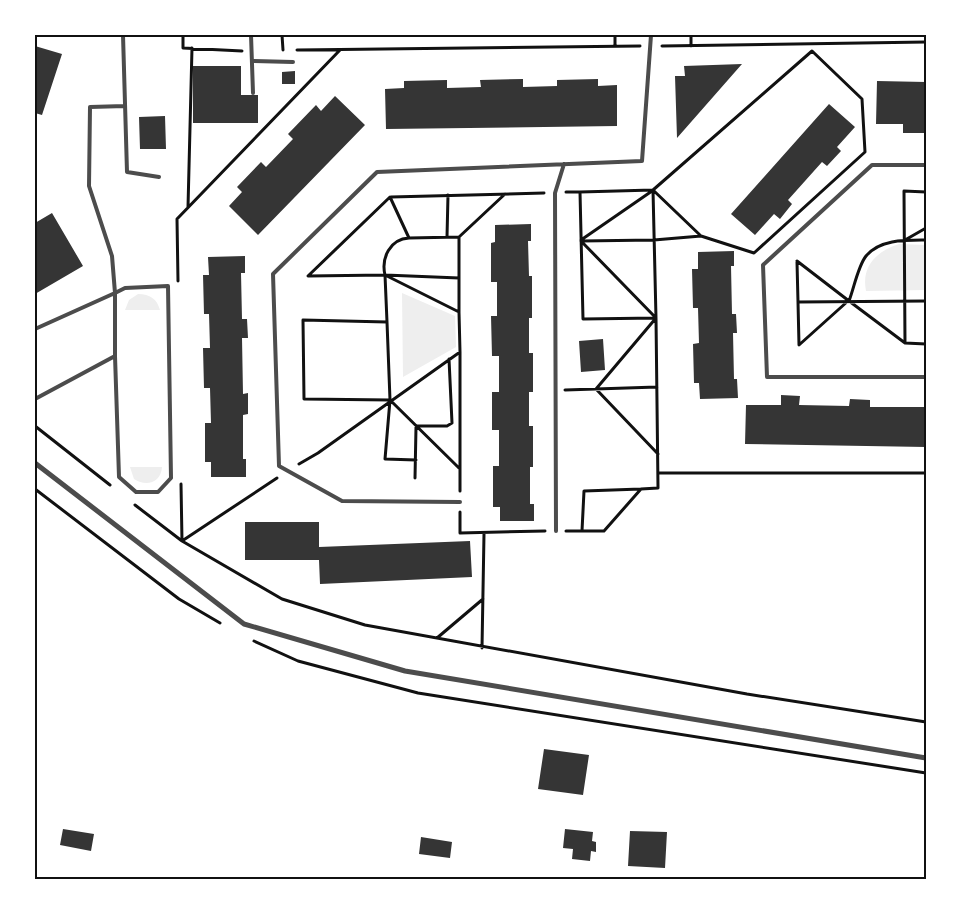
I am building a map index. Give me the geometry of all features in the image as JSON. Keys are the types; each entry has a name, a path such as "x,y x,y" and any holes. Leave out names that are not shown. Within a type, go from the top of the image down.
{"street":[{"path":"35,463 244,624 405,672 926,758"}],"lane":[{"path":"124,35 127,172 159,177"},
{"path":"252,35 253,93"},
{"path":"460,502 342,501 279,466 273,274 377,172 642,161 651,35"},
{"path":"252,61 293,62"},
{"path":"35,329 115,293 125,288 168,286 171,478 158,492 136,492 120,477 115,356 115,293 112,256 89,186 90,107 125,106"},
{"path":"556,531 555,193 564,164"},
{"path":"926,165 872,165 763,265 767,377 926,377"},
{"path":"35,399 115,356"}],"path":[{"path":"183,35 183,48 252,51 926,42"},
{"path":"282,35 282,50"},
{"path":"614,35 615,46"},
{"path":"691,35 691,46"},
{"path":"188,207 192,48"},
{"path":"178,288 177,219 341,49"},
{"path":"812,51 862,99 866,152 754,253 701,236 654,240 581,241 652,190 812,51"},
{"path":"582,530 584,491 658,488 652,190"},
{"path":"459,278 384,275 308,276 390,197 652,190 701,236"},
{"path":"905,343 904,191 926,192"},
{"path":"580,192 583,319 656,318"},
{"path":"416,460 385,459 390,400 384,264 389,248 398,240 409,238 459,237 505,194"},
{"path":"447,237 448,195"},
{"path":"390,197 409,238"},
{"path":"904,240 926,228"},
{"path":"459,237 460,533 604,531 641,489"},
{"path":"926,240 904,240 878,246 865,256 848,301 799,345 796,261 848,301 905,343 926,344"},
{"path":"581,241 656,318"},
{"path":"384,275 460,312"},
{"path":"798,302 926,300"},
{"path":"596,389 656,318"},
{"path":"388,322 302,320 304,399 390,400 460,352"},
{"path":"416,426 447,426 452,423 449,359"},
{"path":"556,390 657,387"},
{"path":"596,389 658,454"},
{"path":"390,400 460,469"},
{"path":"35,426 117,491"},
{"path":"415,478 416,426"},
{"path":"658,473 926,473"},
{"path":"181,477 182,541"},
{"path":"132,502 182,541 282,599 365,625 482,648 747,694 926,722"},
{"path":"482,648 484,534"},
{"path":"436,639 483,599"}],"shaded area":[{"path":"899,244 926,245 926,290 866,291 866,274 872,261 884,251"},
{"path":"402,293 455,316 456,347 403,377"},
{"path":"138,294 152,298 160,310 125,310 129,300"},
{"path":"130,467 162,467 156,480 143,483 134,479"}],"building":[{"path":"35,46 62,54 42,115 35,113"},
{"path":"742,64 677,138 675,76 685,76 684,66"},
{"path":"193,66 241,66 241,95 258,95 258,123 193,123"},
{"path":"295,71 295,84 282,84 282,72"},
{"path":"523,79 523,87 557,86 557,80 598,79 598,86 617,85 617,126 386,129 385,89 404,88 404,81 447,80 447,88 481,87 480,80"},
{"path":"877,81 926,82 926,133 903,133 903,124 876,124"},
{"path":"335,96 365,125 258,235 229,206 242,192 237,187 261,162 266,167 293,139 288,134 316,105 321,111"},
{"path":"829,104 855,127 837,147 841,151 827,166 822,162 788,200 792,204 780,219 774,214 755,235 731,214"},
{"path":"165,116 166,149 140,149 139,117"},
{"path":"52,213 83,266 35,294 35,223"},
{"path":"531,224 531,241 528,241 529,276 532,276 532,318 529,318 529,353 533,353 533,392 529,392 529,426 533,426 533,467 530,467 530,504 534,504 534,521 500,521 500,507 493,507 493,466 499,466 499,430 492,430 492,392 499,392 499,356 492,356 491,316 497,316 497,282 491,282 491,243 495,242 495,225"},
{"path":"734,251 734,266 731,266 732,314 736,314 737,333 733,333 734,379 737,379 738,398 700,399 699,383 694,383 693,344 699,343 698,308 693,308 692,269 698,269 698,252"},
{"path":"245,256 245,273 241,273 242,319 247,319 248,338 242,338 243,394 248,393 248,414 243,415 243,459 246,459 246,477 211,477 211,462 205,462 205,423 211,423 210,388 204,388 203,348 210,348 209,314 204,314 203,275 209,275 208,257"},
{"path":"603,339 605,370 581,372 579,341"},
{"path":"781,395 800,396 799,405 849,406 850,399 870,400 870,407 926,407 926,447 745,444 746,405 781,405"},
{"path":"245,522 319,522 319,547 470,541 472,577 320,584 319,560 245,560"},
{"path":"544,749 589,755 583,795 538,789"},
{"path":"63,829 94,834 91,851 60,845"},
{"path":"565,829 593,832 592,841 596,842 596,852 591,851 590,861 572,859 573,849 563,848"},
{"path":"630,831 667,832 665,868 628,866"},
{"path":"421,837 452,842 450,858 419,854"}]}
